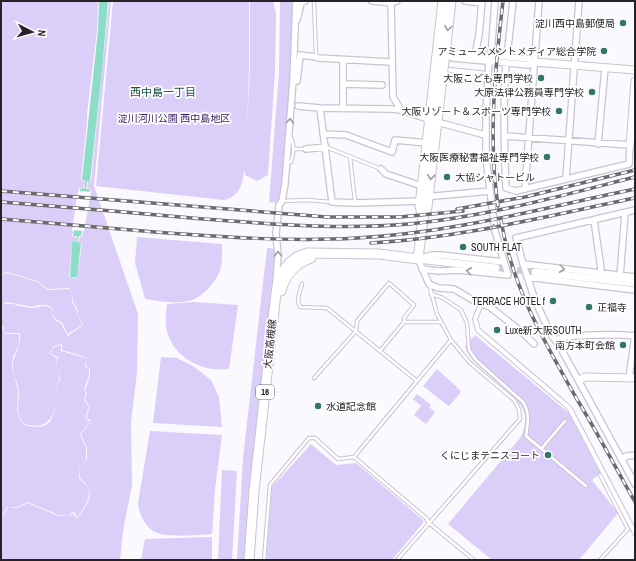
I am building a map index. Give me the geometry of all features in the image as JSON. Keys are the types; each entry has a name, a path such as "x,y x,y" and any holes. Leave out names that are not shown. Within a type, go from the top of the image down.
{"main road":[{"path":"418,259 423,218 428,207 434,121 441,55 443,1"},
{"path":"441,55 451,1"},
{"path":"423,218 420,206 422,186 427,143 434,121"},
{"name":"大阪高槻線","path":"249,560 254,491 276,293 281,273 293,260 308,253 314,252 322,254 379,254 418,259"},
{"name":"大阪高槻線","path":"254,560 259,491 282,289 286,277 297,265 303,261 322,254"}],"street":[{"path":"276,293 278,256 276,233 279,205 282,201 287,164 294,82 296,1"},
{"path":"295,22 298,19 301,3 305,1"},
{"path":"372,1 390,3 397,1"},
{"path":"465,1 482,2 479,35 475,55"},
{"path":"422,269 439,271 458,270 508,275 495,231 485,135 488,74 496,1"},
{"path":"514,1 504,92 506,188 516,191 632,164 630,145 635,80"},
{"path":"525,188 539,1"},
{"path":"566,179 579,1"},
{"path":"390,3 393,97 401,110"},
{"path":"441,55 453,53 475,55 490,59"},
{"path":"294,82 297,81 300,55 343,60 391,62"},
{"path":"441,55 453,58 507,60 529,65 534,62 635,70"},
{"path":"343,60 343,109"},
{"path":"598,144 605,68"},
{"path":"450,70 488,74"},
{"path":"344,84 382,85"},
{"path":"298,106 343,109 401,110 485,135"},
{"path":"320,108 332,202 355,204 421,201"},
{"path":"323,134 346,135 392,152 395,140 427,143"},
{"path":"504,136 598,144 630,145"},
{"path":"306,148 326,147"},
{"path":"381,169 386,174 422,186"},
{"path":"429,196 490,191"},
{"path":"635,210 516,238 535,300 550,333 556,340 579,380 635,484"},
{"path":"620,276 625,213"},
{"path":"594,220 601,269 600,274"},
{"path":"418,259 432,255 441,255 503,262"},
{"path":"418,259 496,268"},
{"path":"418,259 429,284 438,288 454,289 481,304 490,307 523,333 534,344"},
{"path":"523,264 635,277"},
{"path":"535,272 635,283"},
{"path":"528,277 635,290"},
{"path":"481,304 475,319 478,330 570,409 635,533"},
{"path":"556,340 563,337 635,335 632,378 585,377 579,380"},
{"path":"621,458 635,455"}],"lane":[{"path":"314,1 316,56"},
{"path":"287,164 291,162 293,149 292,140 289,136"},
{"path":"326,147 381,169"},
{"path":"293,149 306,148"},
{"path":"350,157 355,204"},
{"path":"282,201 307,200 332,202"},
{"path":"314,378 356,331 357,321 389,283 414,305 404,318 404,322 380,351"},
{"path":"302,284 298,303 300,307 327,308 417,380"},
{"path":"397,560 520,419 519,409 514,400 470,363 451,340 437,314 429,284"},
{"path":"431,294 443,298 457,307 464,314 467,323 469,350 471,354 477,362 523,402 527,410 528,417 526,436 586,486"},
{"path":"404,322 441,322"},
{"path":"264,560 270,485 309,438 315,438 338,459 354,457 451,340"},
{"path":"541,449 565,421"},
{"path":"354,457 474,560"},
{"path":"600,475 628,529 600,560"}],"green space":[{"path":"1,1 98,1 97,30 81,180 85,181 84,188 79,188 72,236 76,237 76,242 72,242 69,277 77,278 82,243 78,242 80,237 82,237 91,189 87,188 88,181 91,181 109,1 111,1 94,186 138,314 137,372 131,422 132,485 123,531 120,560 1,560 1,519 8,507 18,508 27,503 59,516 70,516 72,512 77,519 87,505 90,496 87,485 80,478 80,466 87,459 87,447 81,434 90,423 90,420 86,418 90,407 85,400 87,393 85,390 90,377 90,370 86,366 85,357 62,350 62,344 54,346 49,353 57,358 56,368 60,372 59,381 56,384 57,398 53,413 45,424 39,426 24,423 19,417 19,390 13,369 20,333 5,333 1,324 1,305 12,304 31,308 47,306 52,309 52,316 56,321 61,323 68,337 83,324 73,302 73,294 69,288 48,289 37,281 8,272 1,274"},
{"name":"淀川河川公園 西中島地区","path":"113,1 249,1 247,124 250,70 250,1 273,1 276,14 275,71 268,175 257,181 245,175 244,169 240,189 234,196 224,200 96,186"},
{"path":"280,1 294,1 289,110 282,187 278,203 269,202 279,72"},
{"path":"137,237 222,244 220,271 216,279 202,294 189,301 172,302 145,299 135,263"},
{"path":"267,248 276,249 246,531 245,560 237,560 243,458"},
{"path":"8,273 37,282 48,290 69,289 73,294 72,302 82,324 79,328 68,335 62,322 57,320 52,315 53,309 48,305 38,305 33,307 7,302 1,305 1,275"},
{"path":"194,302 238,305 229,369 206,368 191,362 179,352 170,340 166,325 167,304"},
{"path":"1,325 5,334 19,334 19,345 13,357 12,368 18,391 17,411 20,420 25,425 34,427 44,426 50,422 55,410 57,390 56,384 60,381 60,371 56,368 58,357 50,353 54,347 61,345 61,351 85,358 85,366 89,370 89,376 84,389 86,393 84,400 89,407 85,418 90,422 80,434 86,447 86,459 80,466 79,478 88,488 89,496 77,518 75,513 72,511 69,516 59,515 27,502 18,507 7,507 1,518"},
{"name":"くにじまテニスコート","path":"475,335 569,413 600,473 592,480 618,513 579,560 492,560 448,524 521,437 524,429 525,415 520,404 476,363 467,352 465,346"},
{"path":"161,357 177,358 193,366 211,380 219,397 222,427 153,423"},
{"path":"437,369 461,392 449,406 423,386"},
{"path":"417,394 431,405 429,407 435,412 426,424 414,415 421,406 413,399"},
{"path":"150,431 222,435 215,489 212,534 183,536 160,534 151,530 143,520 138,503"},
{"path":"311,444 336,465 356,463 423,520 423,523 392,560 266,560 272,487"},
{"path":"222,470 237,471 232,560 218,560"},
{"path":"212,537 212,560 141,560 145,539"}],"shaded area":[{"path":"99,1 108,1 90,181 87,181 86,189 90,189 81,236 79,236 77,242 81,243 77,277 70,277 72,242 76,242 77,236 73,236 80,189 85,188 85,180 82,180 98,30"}],"pier":[{"path":"78,191 91,192 84,231 72,230"}],"tunnel":[{"path":"496,268 535,272"}],"railway":[{"path":"498,206 493,155 493,129 495,78 503,1"},
{"path":"457,209 525,197 635,170"},
{"path":"1,202 280,224 383,226 437,221 494,211 635,177"},
{"path":"1,219 230,237 281,239 357,238 428,231 497,219 635,189"},
{"path":"1,191 327,217 400,217 463,211"},
{"path":"371,243 471,231 537,219 635,198"},
{"path":"501,220 506,245 513,268 531,314 635,502"}],"place":[{"name":"淀川西中島郵便局","path":"623,23"},
{"name":"アミューズメントメディア総合学院","path":"604,51"},
{"name":"大阪こども専門学校","path":"541,78"},
{"name":"大原法律公務員専門学校","path":"592,92"},
{"name":"大阪リゾート＆スポーツ専門学校","path":"559,111"},
{"name":"大阪医療秘書福祉専門学校","path":"547,157"},
{"name":"大協シャトービル","path":"447,177"},
{"name":"SOUTH FLAT","path":"463,247"},
{"name":"TERRACE HOTEL f","path":"553,301"},
{"name":"正福寺","path":"589,307"},
{"name":"Luxe新大阪SOUTH","path":"497,330"},
{"name":"南方本町会館","path":"623,345"},
{"name":"水道記念館","path":"318,406"},
{"name":"くにじまテニスコート","path":"548,455"}],"district":[{"name":"西中島一丁目","path":"163,92"}]}
